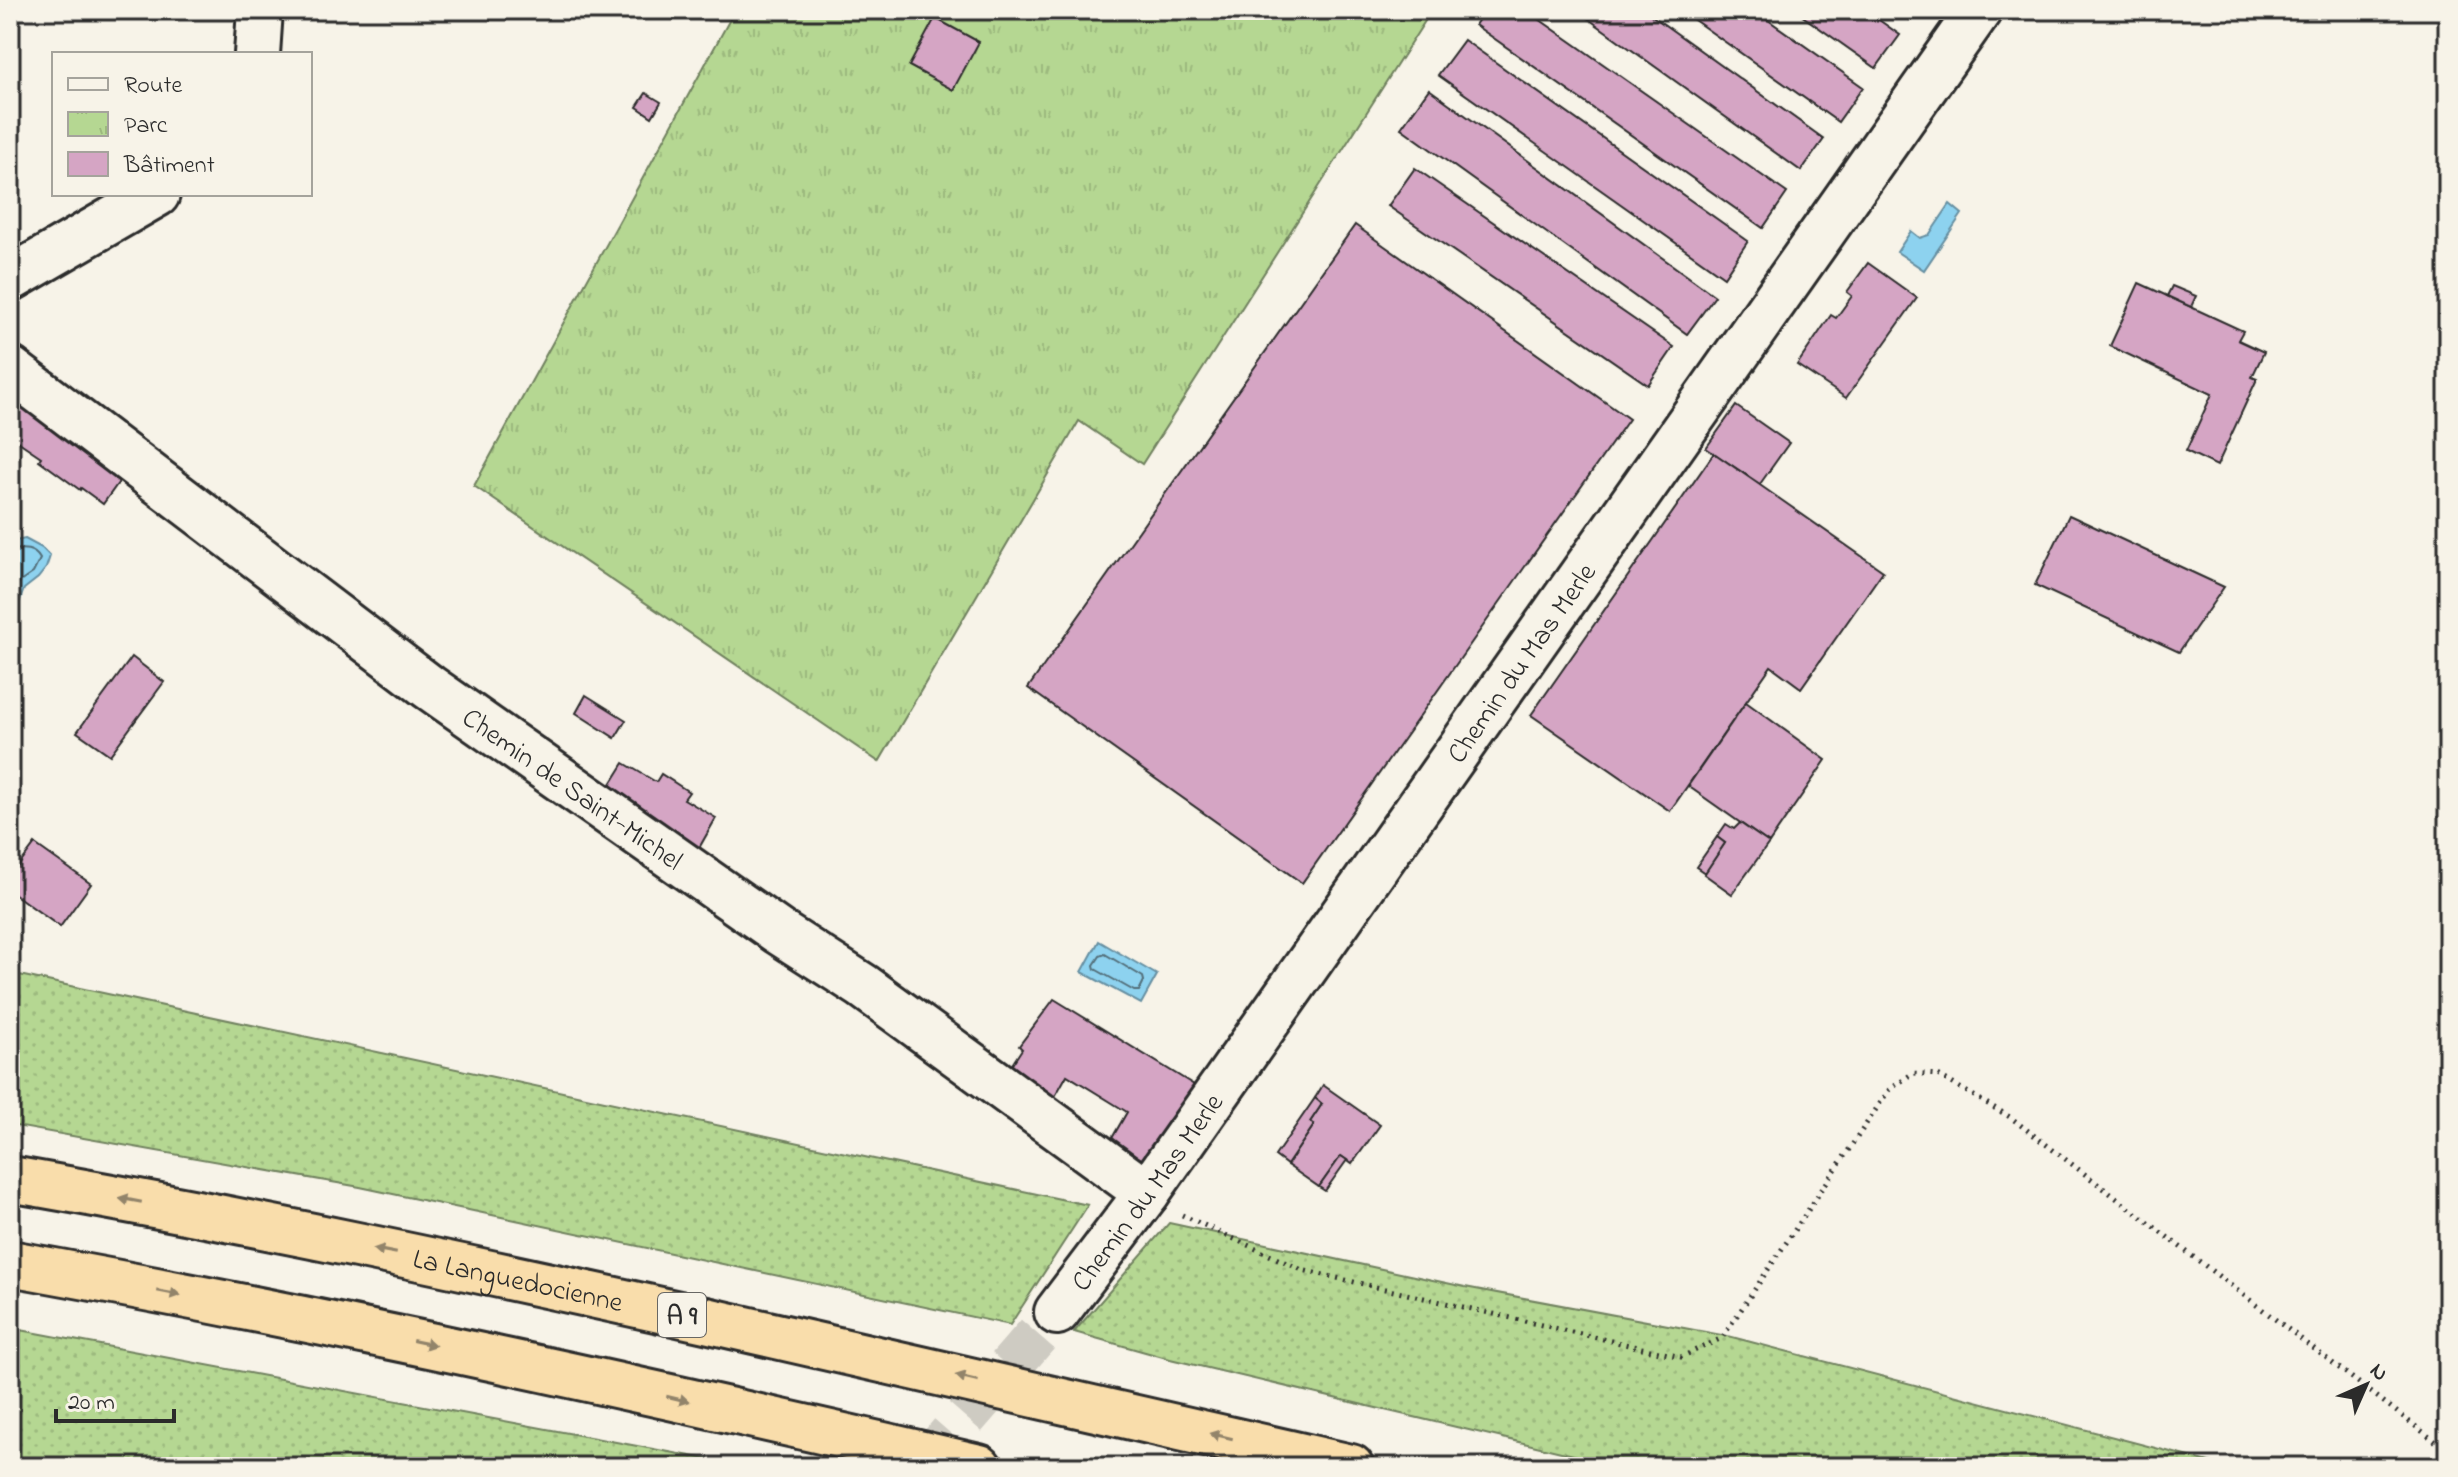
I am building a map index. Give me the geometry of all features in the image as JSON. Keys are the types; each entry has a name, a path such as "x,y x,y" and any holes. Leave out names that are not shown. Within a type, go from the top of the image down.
{"highway":[{"name":"La Languedocienne","path":"10,1179 481,1270 1351,1467"},
{"path":"10,1263 421,1343 979,1467"}],"street":[{"path":"257,52 260,10"},
{"name":"Chemin du Mas Merle","path":"1057,1312 1147,1193 1979,10"},
{"path":"10,279 154,196"},
{"name":"Chemin de Saint-Michel","path":"10,369 429,687 779,932 863,986 1147,1193"}],"path":[{"path":"1147,1193 1169,1209 1302,1270 1681,1357 1722,1338 1889,1090 1913,1073 1938,1075 2010,1117 2448,1451"}],"green space":[{"path":"735,10 1432,10 1142,464 1079,421 879,762 474,486"},
{"path":"10,973 1088,1205 1010,1325 360,1187 10,1125"},
{"path":"1169,1223 1465,1287 1732,1337 2228,1467 1624,1467 1170,1359 1074,1332"},
{"path":"10,1328 749,1467 10,1467"}],"water":[{"path":"1950,204 1962,214 1924,270 1897,252 1911,231 1920,238 1929,235"},
{"path":"25,539 50,556 46,568 24,589 10,621 10,542"},
{"path":"1099,941 1157,975 1141,1004 1082,972"}],"building":[{"path":"1485,10 1526,10 1787,193 1763,228 1475,25"},
{"path":"1576,10 1644,10 1824,139 1801,171"},
{"path":"1680,10 1754,10 1863,87 1838,122"},
{"path":"1794,10 1865,10 1900,35 1876,68"},
{"path":"1896,10 1918,10 1910,20"},
{"path":"935,18 979,42 953,90 909,66"},
{"path":"1464,40 1748,241 1724,277 1438,75"},
{"path":"1429,89 1715,296 1687,334 1401,128"},
{"path":"646,93 661,102 652,117 637,107"},
{"path":"1415,168 1674,347 1648,385 1388,206"},
{"path":"1355,225 1629,419 1302,883 1028,688"},
{"path":"1868,263 1917,298 1846,398 1797,365 1831,315 1836,318 1852,296 1847,292"},
{"path":"2139,283 2243,331 2238,340 2264,352 2252,377 2257,379 2217,466 2186,451 2212,394 2110,346"},
{"path":"2172,286 2196,296 2191,307 2167,296"},
{"path":"10,388 126,472 103,504 10,436 18,421 10,415"},
{"path":"1736,406 1789,443 1760,484 1706,448"},
{"path":"1714,453 1883,571 1801,688 1771,666 1670,811 1531,715"},
{"path":"2069,515 2224,587 2179,652 2035,585"},
{"path":"132,657 164,682 110,755 77,732"},
{"path":"586,695 626,720 615,738 576,713"},
{"path":"1746,702 1826,760 1769,843 1688,786"},
{"path":"624,763 656,782 661,774 689,792 684,799 716,818 699,848 606,792"},
{"path":"1740,823 1769,843 1732,894 1704,874 1725,843 1717,837 1726,824 1734,829"},
{"path":"1717,837 1725,843 1705,873 1696,867"},
{"path":"35,844 91,884 60,927 10,891 10,877"},
{"path":"1054,999 1199,1088 1146,1162 1111,1140 1127,1112 1067,1075 1053,1100 1009,1069 1022,1049 1019,1046"},
{"path":"1323,1085 1380,1125 1352,1164 1341,1156 1319,1187 1287,1165 1314,1125 1310,1122 1322,1104 1315,1098"},
{"path":"1315,1098 1322,1104 1310,1122 1314,1125 1287,1165 1275,1156"},
{"path":"1341,1156 1347,1160 1325,1191 1319,1187"}],"tunnel":[{"path":"922,1467 1057,1312"}]}
